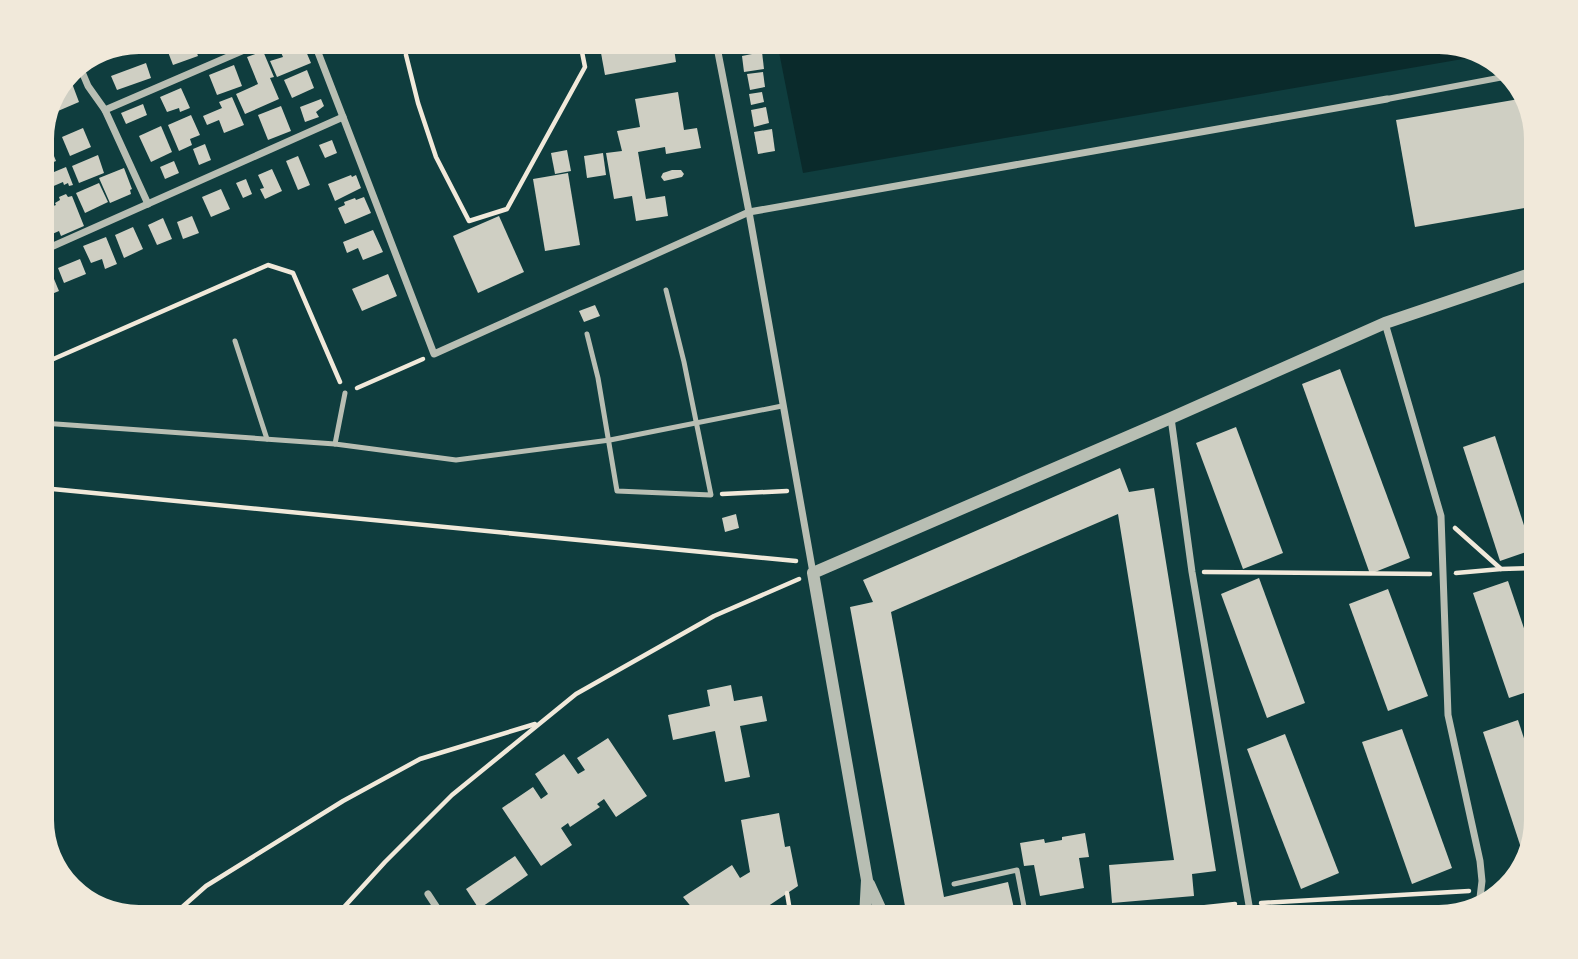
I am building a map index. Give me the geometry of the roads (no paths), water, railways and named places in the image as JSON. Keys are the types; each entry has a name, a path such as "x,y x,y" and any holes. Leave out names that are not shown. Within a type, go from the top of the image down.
{"street":[{"path":"105,110 235,54"},
{"path":"319,54 434,354 749,212 1498,78"},
{"path":"718,54 749,212 867,880 866,905"},
{"path":"83,75 105,110 148,204"},
{"path":"54,246 343,117"},
{"path":"812,568 1171,418 1385,323 1524,276"},
{"path":"1385,323 1441,516 1448,715 1480,861 1481,893"},
{"path":"1171,418 1192,572 1249,905"},
{"path":"867,880 878,905"},
{"path":"428,894 435,905"}],"lane":[{"path":"587,334 610,440 617,491 711,495 666,290"},
{"path":"235,341 267,439"},
{"path":"335,444 345,393"},
{"path":"54,424 335,444 456,460 610,440 697,425 782,406"},
{"path":"954,884 1017,870 1024,905"}],"water":[{"path":"779,54 1439,54 1465,59 803,173"}]}
